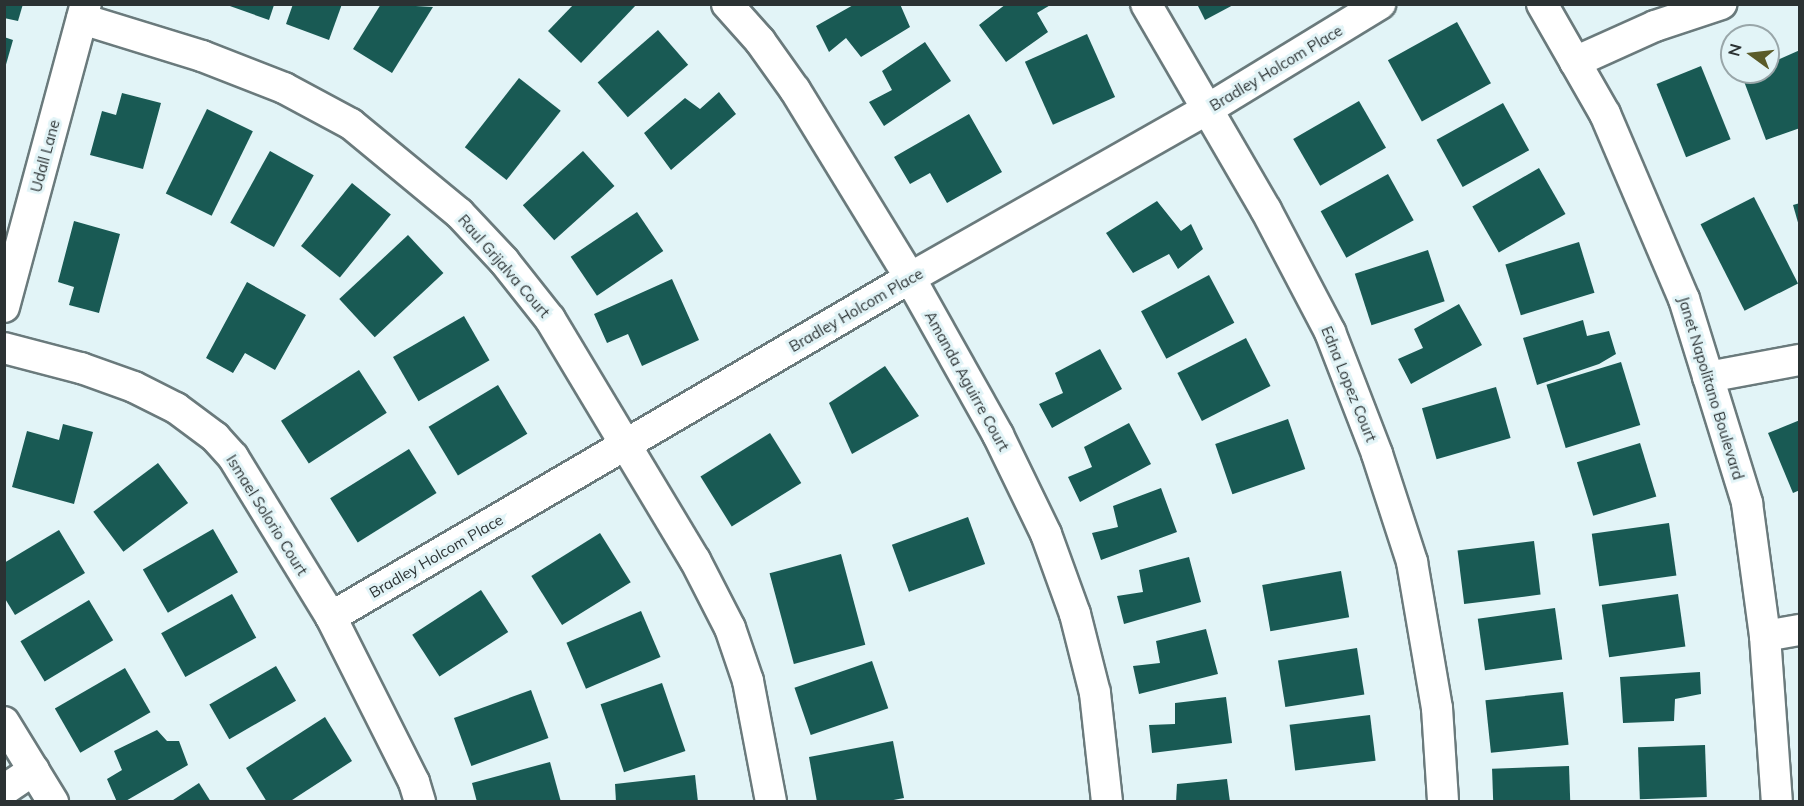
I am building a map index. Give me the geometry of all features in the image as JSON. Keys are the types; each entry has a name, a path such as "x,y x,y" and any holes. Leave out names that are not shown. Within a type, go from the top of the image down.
{"street":[{"name":"Amanda Aguirre Court","path":"727,4 760,41 795,90 910,278 998,435 1046,534 1075,614 1095,693 1107,801"},
{"name":"Edna Lopez Court","path":"1146,4 1208,109 1330,332 1377,454 1412,562 1437,708 1443,801"},
{"name":"Bradley Holcom Place","path":"331,617 910,278 1208,109 1380,4"},
{"name":"Janet Napolitano Boulevard","path":"1542,4 1605,114 1684,299 1747,503 1764,636 1777,801"},
{"path":"1575,62 1656,26 1721,4"},
{"name":"Udall Lane","path":"4,307 84,12"},
{"name":"Raul Grijalva Court","path":"84,12 284,88 351,124 402,163 459,213 544,310 695,560 730,628 748,681 771,801"},
{"name":"Ismael Solorio Court","path":"4,348 81,368 134,387 176,408 214,437 233,457 331,617 414,782 420,801"},
{"path":"1708,377 1800,360"},
{"path":"1764,636 1800,630"},
{"path":"4,722 53,801"},
{"path":"4,790 34,770"}],"building":[{"path":"4,4 23,4 18,21 4,18"},
{"path":"293,4 342,4 329,40 286,24"},
{"path":"381,4 433,7 392,73 353,49"},
{"path":"574,4 637,4 581,63 548,31"},
{"path":"855,4 900,4 910,27 861,57 846,38 829,52 816,26"},
{"path":"1006,4 1052,4 1037,13 1048,32 1006,62 979,25"},
{"path":"1197,4 1235,4 1205,20"},
{"path":"227,5 274,5 269,20"},
{"path":"1457,22 1491,83 1422,122 1388,60"},
{"path":"658,30 688,65 628,117 598,82"},
{"path":"1087,34 1115,97 1053,125 1025,62"},
{"path":"4,37 13,40 5,68 4,68"},
{"path":"925,42 951,81 884,126 869,102 892,90 882,71"},
{"path":"1800,50 1800,128 1766,140 1745,84 1780,84 1780,59"},
{"path":"1701,66 1731,139 1686,157 1656,84"},
{"path":"519,78 561,111 507,180 465,147"},
{"path":"719,92 736,114 671,170 644,133 685,98 700,109"},
{"path":"122,93 161,103 143,169 90,155 102,111 116,115"},
{"path":"1359,101 1386,148 1320,186 1293,139"},
{"path":"1503,103 1529,150 1463,187 1437,140"},
{"path":"207,109 253,131 212,216 166,193"},
{"path":"969,114 1002,172 947,203 930,173 910,184 894,157"},
{"path":"270,151 314,175 274,247 230,223"},
{"path":"583,151 614,186 554,240 523,205"},
{"path":"1539,168 1566,214 1499,252 1472,206"},
{"path":"1388,174 1414,220 1346,258 1321,211"},
{"path":"352,183 391,214 340,277 301,246"},
{"path":"1754,197 1798,283 1745,311 1701,224"},
{"path":"1157,201 1181,231 1191,224 1203,249 1178,269 1169,254 1133,273 1106,233"},
{"path":"1800,203 1800,226 1799,226 1793,205"},
{"path":"637,212 663,251 597,296 571,257"},
{"path":"74,221 120,234 99,313 69,305 74,287 58,282"},
{"path":"408,235 443,273 375,337 339,299"},
{"path":"1579,242 1594,293 1521,315 1505,265"},
{"path":"1428,250 1445,301 1371,325 1355,274"},
{"path":"1209,275 1234,323 1166,359 1141,311"},
{"path":"672,279 699,340 642,366 628,334 607,343 594,314"},
{"path":"247,282 306,315 275,370 245,353 233,373 206,358"},
{"path":"1459,304 1482,345 1411,384 1398,359 1423,348 1414,329"},
{"path":"464,316 490,360 418,401 393,357"},
{"path":"1583,320 1587,336 1609,331 1616,354 1599,364 1537,385 1523,338"},
{"path":"1246,338 1271,386 1202,421 1177,373"},
{"path":"1100,349 1122,389 1052,428 1039,404 1063,393 1055,373"},
{"path":"1621,362 1640,425 1566,448 1546,385"},
{"path":"885,366 919,416 852,454 829,403"},
{"path":"359,370 387,413 309,463 281,421"},
{"path":"498,385 527,434 458,476 429,427"},
{"path":"1496,387 1511,438 1437,459 1422,408"},
{"path":"1288,419 1305,469 1232,494 1215,444"},
{"path":"1800,420 1800,490 1793,493 1768,433"},
{"path":"1129,423 1151,464 1080,502 1068,477 1092,467 1084,447"},
{"path":"63,424 93,432 74,504 12,487 27,431 59,440"},
{"path":"770,433 801,483 732,526 700,476"},
{"path":"1640,443 1656,497 1593,516 1577,462"},
{"path":"409,449 437,493 358,542 330,498"},
{"path":"158,463 188,503 123,552 93,512"},
{"path":"1161,488 1177,532 1101,560 1092,533 1118,527 1113,506"},
{"path":"968,517 985,564 909,592 892,545"},
{"path":"1669,523 1676,575 1599,586 1592,534"},
{"path":"213,529 238,572 168,613 143,570"},
{"path":"59,530 85,573 15,615 4,597 4,563"},
{"path":"600,533 631,582 562,625 531,576"},
{"path":"1534,541 1541,595 1464,604 1458,550"},
{"path":"841,554 865,645 794,664 770,573"},
{"path":"1189,557 1201,602 1124,624 1117,596 1143,592 1139,570"},
{"path":"1341,571 1349,617 1270,631 1262,585"},
{"path":"481,590 508,632 439,677 412,635"},
{"path":"232,594 256,638 185,677 161,633"},
{"path":"1678,594 1685,646 1609,657 1602,605"},
{"path":"89,600 113,640 45,681 20,641"},
{"path":"1555,608 1562,659 1485,670 1478,619"},
{"path":"641,611 661,657 586,689 566,643"},
{"path":"1206,629 1218,674 1139,694 1133,666 1160,663 1156,641"},
{"path":"1357,648 1364,694 1285,707 1278,661"},
{"path":"872,661 888,708 811,735 794,688"},
{"path":"276,666 296,701 229,739 209,704"},
{"path":"125,668 150,712 80,753 55,708"},
{"path":"1700,672 1701,694 1675,699 1674,721 1623,723 1620,677"},
{"path":"662,683 685,751 624,772 601,704"},
{"path":"531,690 548,738 471,766 454,718"},
{"path":"1563,692 1569,745 1491,753 1485,700"},
{"path":"1226,697 1232,743 1152,753 1149,725 1175,724 1175,703"},
{"path":"1370,715 1376,761 1295,771 1290,725"},
{"path":"325,717 352,761 289,802 267,802 246,768"},
{"path":"157,730 167,741 179,741 188,765 124,802 117,802 107,779 122,770 114,751"},
{"path":"893,741 904,798 883,802 817,802 809,757"},
{"path":"1705,745 1707,797 1640,799 1638,747"},
{"path":"550,762 561,802 477,802 472,783"},
{"path":"1569,766 1570,802 1493,802 1492,769"},
{"path":"695,775 698,802 616,802 615,784"},
{"path":"1227,779 1230,802 1176,802 1177,784"},
{"path":"199,783 211,802 170,802"}]}
